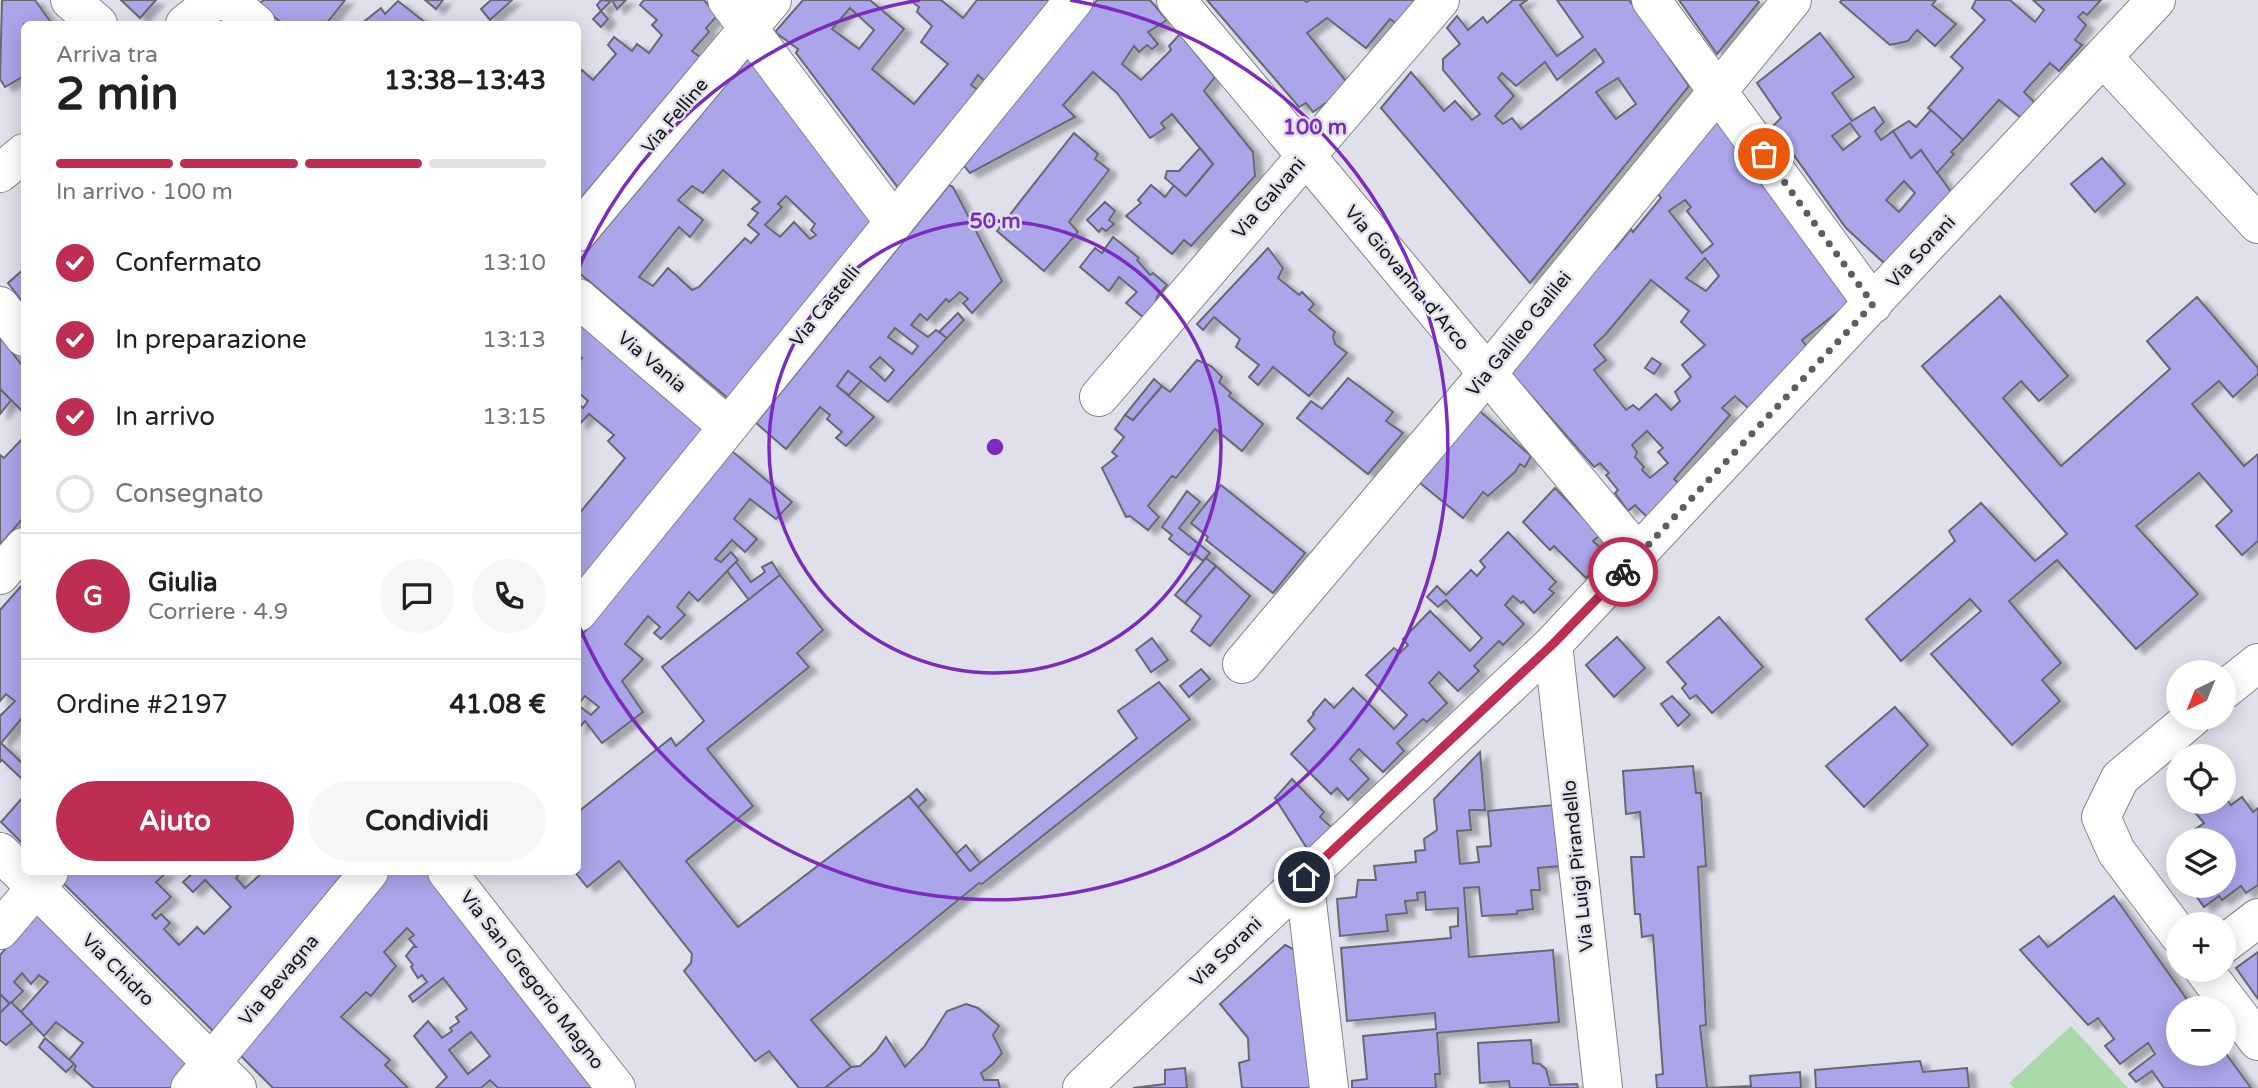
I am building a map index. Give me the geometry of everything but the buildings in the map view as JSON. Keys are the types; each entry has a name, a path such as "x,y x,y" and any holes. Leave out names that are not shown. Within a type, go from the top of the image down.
{"street":[{"path":"70,0 94,21"},
{"path":"189,21 215,0"},
{"path":"226,0 252,21"},
{"name":"Via Castelli","path":"581,608 726,425 1074,0"},
{"name":"Via Giovanna d'Arco","path":"1176,0 1639,555"},
{"name":"Via Galvani","path":"1099,397 1440,0"},
{"path":"1651,0 1873,304"},
{"name":"Via Galileo Galilei","path":"1242,664 1487,373 1792,0"},
{"name":"Via Sorani","path":"1082,1088 1553,644 2156,0"},
{"path":"749,9 894,222"},
{"name":"Via Felline","path":"581,228 749,9"},
{"path":"2104,58 2258,224"},
{"path":"0,173 21,156"},
{"name":"Via Vania","path":"581,301 726,425"},
{"path":"0,306 21,333"},
{"path":"0,575 21,550"},
{"name":"Via Luigi Pirandello","path":"1553,644 1603,1088"},
{"path":"2236,680 2258,663"},
{"path":"2166,918 2116,851 2101,817 2120,778 2178,730"},
{"name":"Via Chidro","path":"0,852 21,866"},
{"name":"Via Bevagna","path":"213,1080 367,875"},
{"name":"Via San Gregorio Magno","path":"449,875 616,1088"},
{"path":"1304,877 1329,1088"},
{"path":"0,930 43,880"},
{"name":"Via Chidro","path":"43,880 213,1080"},
{"path":"2236,935 2258,918"},
{"path":"2213,982 2258,1041"}],"green space":[{"path":"2071,1026 2128,1088 2014,1088 2009,1083"}],"way so far":[{"path":"1623,572 1873,304 1764,154"}],"route":[{"path":"1304,877 1553,644 1623,572"}]}
